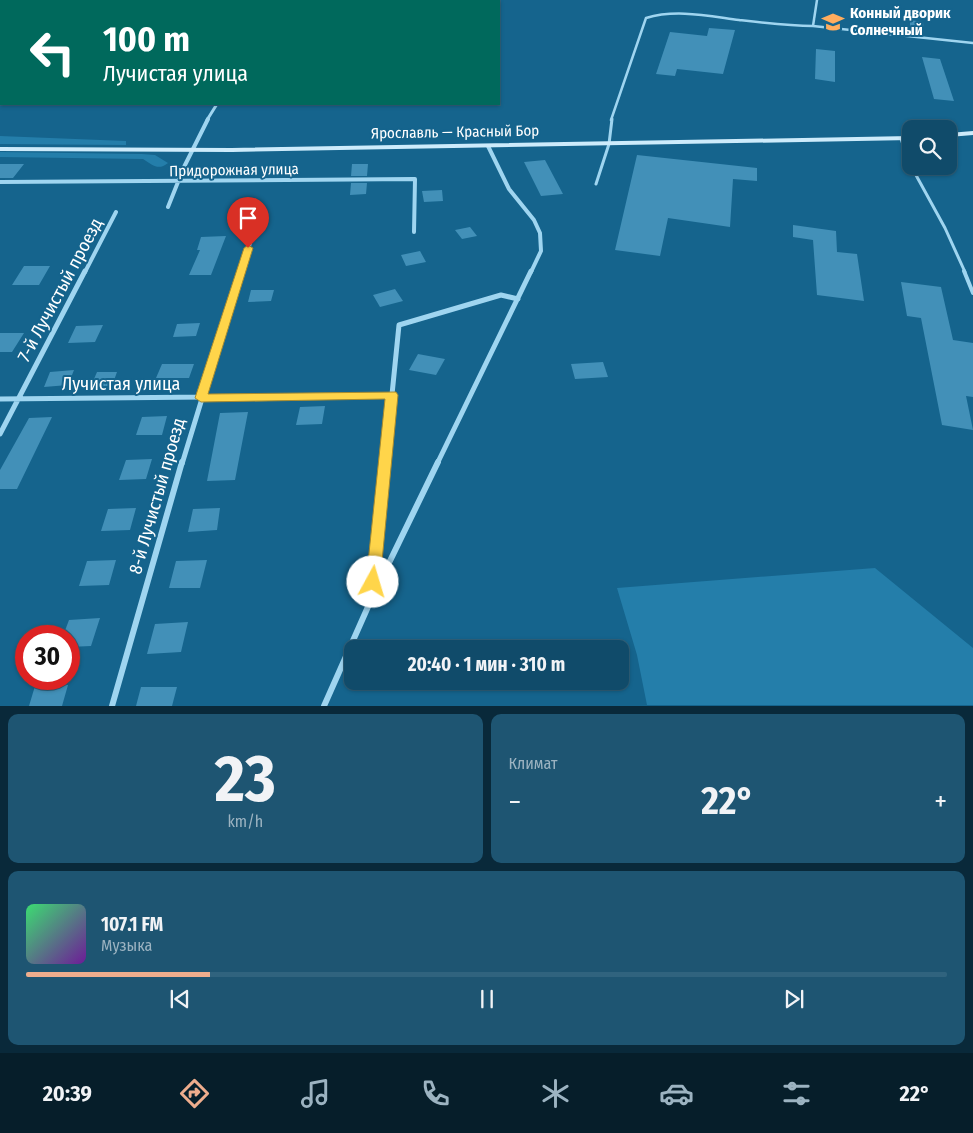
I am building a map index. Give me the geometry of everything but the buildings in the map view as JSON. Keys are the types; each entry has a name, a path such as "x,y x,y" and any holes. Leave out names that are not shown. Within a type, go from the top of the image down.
{"street":[{"path":"168,207 191,150 216,105"},
{"path":"957,134 973,133"},
{"name":"Ярославль — Красный Бор","path":"0,149 191,150 901,139"},
{"path":"324,706 371,600 541,251 543,237 533,218 512,193 488,146"},
{"name":"Придорожная улица","path":"0,182 415,179 414,232"},
{"name":"8-й Лучистый проезд","path":"112,706 201,398 260,211"},
{"name":"7-й Лучистый проезд","path":"0,434 116,212"},
{"path":"371,600 399,324 501,295 518,299"},
{"name":"Лучистая улица","path":"0,399 392,395"}],"lane":[{"path":"813,26 817,0"},
{"path":"596,184 609,144 610,124 646,18 658,14 692,14 973,43"},
{"path":"916,175 963,266 973,293"}],"shaded area":[{"path":"0,136 126,141 126,145 0,144"},
{"path":"0,152 142,154 155,155 168,163 158,167 143,159 0,157"},
{"path":"875,568 973,648 973,705 647,705 637,655 617,588"}],"place":[{"name":"Конный дворик Солнечный","path":"833,22"}],"route":[{"path":"248,248 201,398 392,395 373,582"}]}
